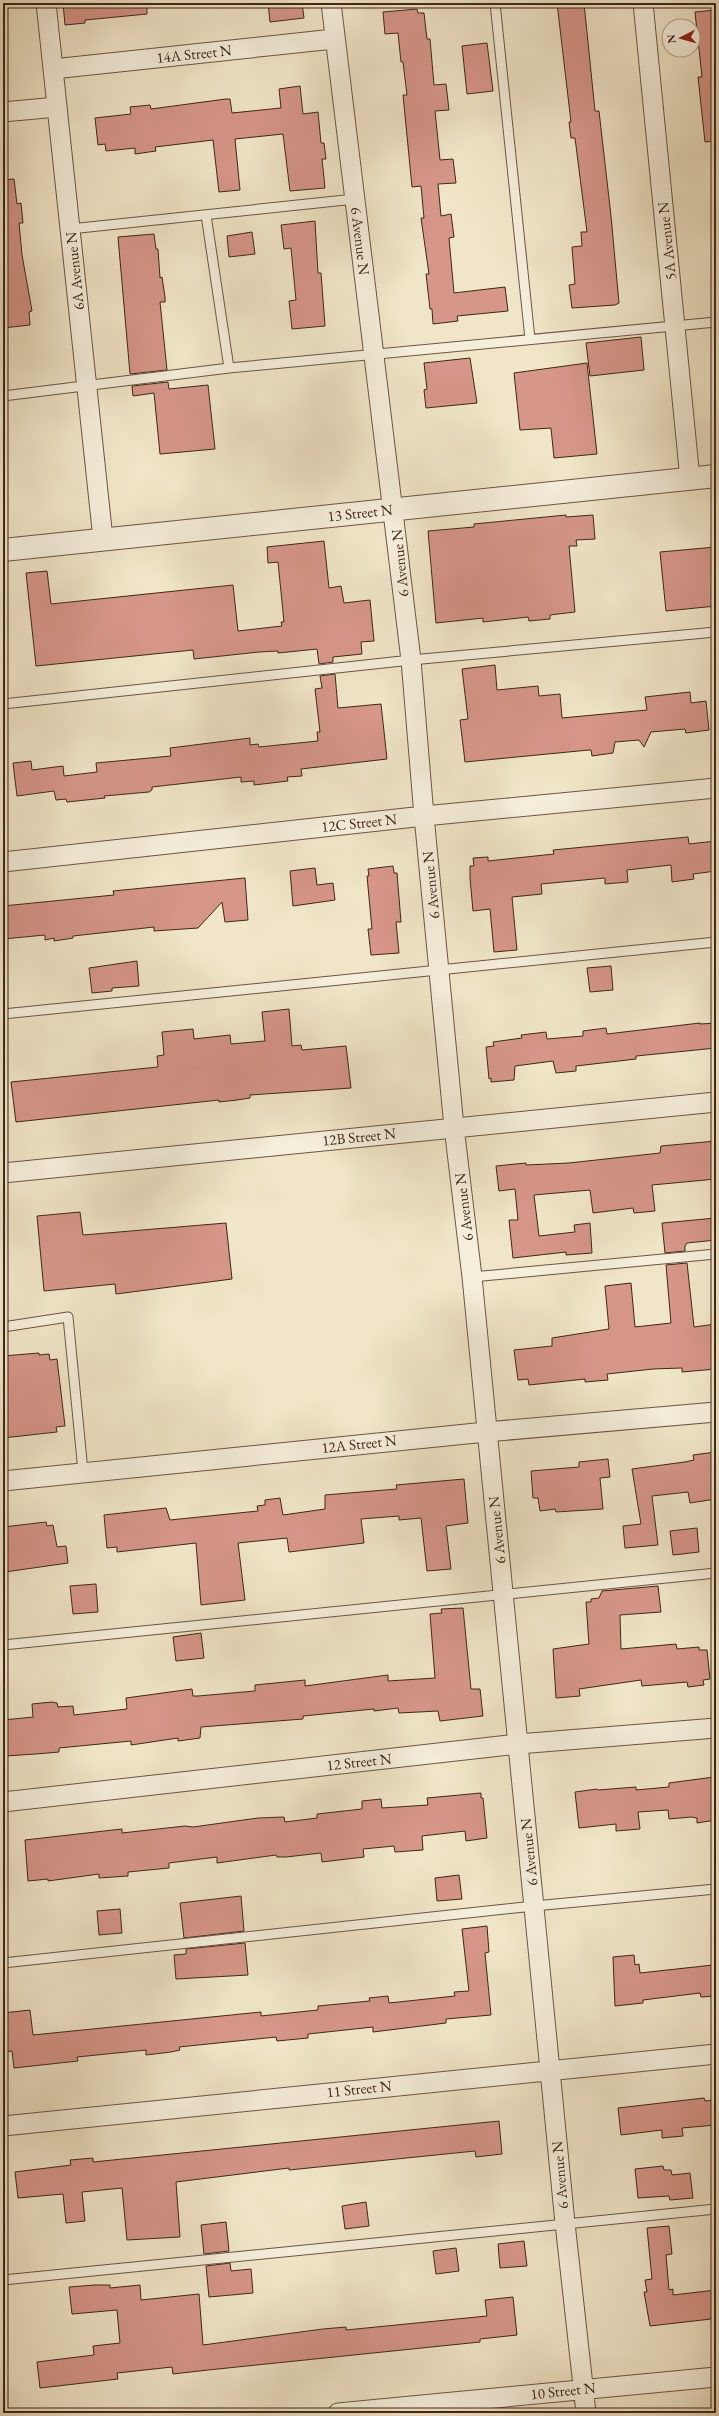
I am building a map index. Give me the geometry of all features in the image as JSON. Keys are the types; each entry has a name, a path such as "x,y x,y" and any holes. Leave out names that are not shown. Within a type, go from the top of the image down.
{"street":[{"name":"6A Avenue N","path":"46,3 103,539"},
{"name":"6 Avenue N","path":"331,3 334,38 394,509 411,660 424,816 454,1127 472,1277 486,1432 551,2070 565,2223 585,2389 586,2413"},
{"name":"5A Avenue N","path":"643,3 690,479"},
{"name":"14A Street N","path":"53,69 334,38"},
{"path":"3,112 57,107"},
{"name":"13 Street N","path":"3,550 716,476"},
{"name":"12C Street N","path":"3,862 424,816 716,788"},
{"name":"12B Street N","path":"3,1174 454,1127 716,1102"},
{"name":"12A Street N","path":"3,1481 83,1471 486,1432 716,1412"},
{"name":"12 Street N","path":"3,1802 518,1744 716,1728"},
{"name":"11 Street N","path":"3,2126 716,2054"},
{"name":"10 Street N","path":"338,2413 716,2377"}],"lane":[{"path":"495,3 530,339"},
{"path":"70,229 355,199"},
{"path":"206,215 229,368"},
{"path":"3,396 229,368 374,353 716,322"},
{"path":"3,704 411,660 716,632"},
{"path":"3,1014 716,942"},
{"path":"472,1277 716,1254"},
{"path":"3,1327 68,1317 83,1471"},
{"path":"3,1645 716,1573"},
{"path":"3,1963 534,1906 716,1889"},
{"path":"3,2280 716,2209"}],"building":[{"path":"63,3 147,3 147,14 85,20 85,23 65,25"},
{"path":"268,3 302,3 304,18 270,22"},
{"path":"557,3 584,3 595,111 599,111 611,216 619,303 615,305 572,308 569,285 575,284 572,247 582,246 581,232 587,232 575,138 571,138 569,122 571,122"},
{"path":"417,9 418,13 424,13 427,39 430,39 434,85 446,84 449,110 435,111 440,160 453,159 456,183 438,184 441,216 451,214 454,237 449,238 454,293 505,287 508,311 457,316 458,321 433,324 426,274 429,274 421,218 424,218 421,186 412,187 403,95 407,95 403,62 401,62 398,33 385,34 383,12"},
{"path":"716,10 716,141 705,142 698,77 702,77 700,58 701,18 696,18 695,12"},
{"path":"487,43 493,91 467,94 462,46"},
{"path":"300,86 303,114 318,112 321,143 324,143 326,159 322,159 325,188 290,191 283,134 235,139 240,190 219,192 213,140 155,147 156,151 135,154 135,148 106,151 105,144 98,145 95,118 131,114 130,107 150,105 151,109 230,99 232,113 281,108 279,89"},
{"path":"14,179 17,204 21,203 23,223 19,223 22,255 32,311 29,312 30,325 3,328 3,180"},
{"path":"315,221 318,273 321,273 325,326 292,329 289,301 296,300 291,248 284,249 281,225"},
{"path":"252,232 255,254 229,257 227,236"},
{"path":"154,234 156,249 158,249 160,278 162,277 165,297 165,302 160,302 167,370 130,374 118,237"},
{"path":"641,337 644,370 590,376 586,343"},
{"path":"470,358 477,403 426,408 424,390 427,389 424,363"},
{"path":"587,363 597,454 554,458 551,428 520,430 514,373"},
{"path":"168,382 169,389 208,385 215,449 160,454 154,393 133,396 132,386"},
{"path":"566,515 566,517 593,515 595,539 576,540 577,546 569,546 575,612 550,615 550,619 529,621 528,617 483,622 483,618 436,623 428,531 474,527 474,524"},
{"path":"324,541 329,588 341,586 344,603 370,600 374,641 361,642 362,654 333,657 333,662 319,664 317,649 278,653 278,651 259,652 194,659 193,650 36,666 26,573 47,571 51,604 233,585 238,631 282,626 281,622 284,622 278,562 268,563 267,547"},
{"path":"716,547 716,606 666,611 660,552"},
{"path":"495,665 497,690 538,686 539,696 560,694 562,718 647,710 645,697 690,692 691,703 706,701 709,730 686,733 685,729 651,732 644,747 639,740 615,742 613,753 592,756 591,750 589,750 465,762 460,720 468,719 462,669"},
{"path":"335,674 338,708 381,704 387,759 301,769 302,776 287,777 288,781 254,785 254,781 241,782 241,777 152,787 152,790 149,792 104,796 105,798 67,802 66,799 56,800 54,791 17,796 13,763 31,761 32,770 63,766 64,776 97,772 96,763 171,756 170,748 250,738 250,745 258,744 259,747 318,741 317,732 320,732 315,689 322,688 320,676"},
{"path":"688,837 689,844 716,841 716,871 693,874 694,879 672,882 671,865 627,870 628,882 605,884 605,878 541,884 542,894 512,897 517,950 494,952 490,909 473,911 470,866 474,866 473,858 488,857 488,861 554,854 553,850"},
{"path":"393,866 394,873 397,873 401,922 396,922 399,953 371,955 368,929 372,929 367,876 369,876 368,869"},
{"path":"315,868 317,885 333,883 335,900 293,906 290,871"},
{"path":"245,878 248,920 225,922 222,902 198,928 154,931 154,927 73,936 73,938 54,941 54,938 45,940 45,935 3,939 3,906 114,895 113,891"},
{"path":"137,961 139,986 112,988 112,991 92,993 89,968"},
{"path":"611,966 613,990 590,992 587,968"},
{"path":"289,1009 292,1046 301,1045 302,1050 346,1046 351,1088 250,1095 250,1098 237,1100 219,1102 219,1100 16,1122 11,1082 158,1067 157,1056 164,1055 162,1032 193,1029 194,1039 230,1035 231,1044 265,1041 262,1012"},
{"path":"700,1023 716,1023 716,1048 636,1056 636,1059 576,1066 576,1071 556,1073 553,1061 515,1066 514,1080 491,1082 491,1078 489,1079 486,1047 494,1046 493,1042 522,1038 521,1035 546,1032 547,1039 583,1036 583,1031 606,1028 607,1034"},
{"path":"716,1141 716,1179 652,1185 655,1211 634,1213 633,1208 593,1213 590,1190 534,1195 539,1236 575,1232 574,1225 590,1223 592,1253 566,1255 566,1252 513,1258 509,1220 518,1220 515,1189 499,1191 496,1166 526,1163 526,1165 569,1163 660,1153 661,1146"},
{"path":"80,1212 83,1235 226,1223 232,1279 116,1294 115,1284 44,1291 37,1216"},
{"path":"716,1218 716,1240 687,1243 685,1246 685,1251 665,1253 662,1223"},
{"path":"687,1263 694,1327 716,1324 716,1369 682,1372 682,1368 653,1369 607,1374 608,1380 585,1382 585,1379 529,1385 528,1379 518,1380 514,1350 552,1346 552,1338 609,1329 605,1286 631,1283 635,1327 671,1323 666,1265"},
{"path":"39,1353 39,1355 49,1354 50,1360 57,1359 65,1426 56,1427 57,1432 3,1438 3,1356"},
{"path":"716,1452 716,1499 690,1503 688,1492 652,1496 658,1545 625,1548 623,1526 641,1524 632,1469 685,1462 694,1460 693,1455"},
{"path":"608,1459 610,1477 600,1478 603,1509 556,1512 555,1509 540,1511 538,1498 533,1498 531,1471 579,1467 579,1462"},
{"path":"464,1479 468,1523 446,1526 451,1569 427,1571 421,1518 399,1520 399,1516 361,1519 364,1543 289,1552 287,1538 238,1543 245,1600 201,1605 196,1543 117,1552 117,1547 107,1548 104,1515 166,1508 170,1520 258,1511 257,1506 265,1505 265,1500 280,1498 283,1515 325,1509 325,1495 397,1489 396,1485"},
{"path":"46,1522 47,1526 53,1525 57,1547 66,1546 68,1563 5,1572 3,1527"},
{"path":"697,1528 699,1552 673,1555 670,1531"},
{"path":"96,1584 98,1612 73,1614 70,1586"},
{"path":"658,1586 661,1612 620,1615 621,1649 676,1644 677,1649 699,1647 699,1650 707,1650 710,1679 703,1680 704,1685 688,1687 687,1682 642,1686 641,1680 579,1689 580,1696 556,1698 553,1649 589,1644 586,1602 591,1602 591,1599 599,1598 602,1591"},
{"path":"463,1608 471,1689 480,1689 483,1716 440,1721 438,1711 399,1713 398,1708 374,1711 374,1709 303,1716 303,1719 201,1727 200,1738 178,1741 178,1738 131,1745 131,1741 59,1748 59,1752 5,1756 3,1752 3,1720 33,1717 32,1704 52,1702 57,1703 58,1707 73,1706 74,1715 127,1709 126,1698 192,1689 193,1696 198,1696 255,1691 255,1685 305,1680 305,1686 388,1675 388,1681 435,1678 430,1614 442,1613 441,1609"},
{"path":"201,1633 204,1658 176,1661 173,1637"},
{"path":"714,1777 716,1820 697,1823 697,1818 691,1817 669,1819 668,1810 638,1812 640,1829 616,1831 616,1824 579,1828 575,1792 597,1789 636,1787 636,1790 669,1787 669,1783"},
{"path":"481,1793 481,1798 483,1798 487,1838 466,1841 465,1831 422,1836 423,1850 395,1852 394,1846 363,1849 364,1857 322,1862 321,1853 286,1857 277,1857 276,1855 217,1863 217,1857 169,1863 169,1868 128,1872 128,1876 99,1878 99,1874 48,1881 48,1879 28,1881 25,1840 122,1829 122,1833 185,1826 193,1827 258,1818 284,1817 285,1822 317,1818 317,1814 362,1809 362,1801 381,1799 382,1808 428,1805 427,1798"},
{"path":"459,1875 462,1899 437,1901 435,1878"},
{"path":"241,1896 244,1931 184,1938 180,1903"},
{"path":"120,1909 122,1933 99,1935 97,1911"},
{"path":"487,1926 489,1952 485,1953 491,2015 446,2019 446,2023 373,2032 373,2027 308,2034 308,2038 277,2041 276,2037 179,2047 180,2050 146,2055 146,2050 77,2057 78,2061 14,2068 12,2051 3,2052 3,2013 30,2010 33,2035 261,2012 261,2016 318,2010 318,2006 370,2001 369,1998 388,1996 389,2003 455,1996 454,1992 469,1991 462,1929"},
{"path":"245,1943 248,1975 176,1979 174,1955 186,1954 186,1949"},
{"path":"634,1955 635,1965 639,1964 640,1973 713,1965 713,1969 716,1969 716,1996 701,1997 700,1993 643,2000 643,2003 615,2006 613,1957"},
{"path":"704,2098 705,2101 716,2100 716,2125 682,2128 683,2136 662,2138 662,2130 621,2135 618,2108"},
{"path":"499,2121 502,2154 476,2157 475,2151 289,2170 289,2168 176,2182 180,2237 127,2240 122,2188 82,2192 85,2221 66,2223 63,2194 18,2198 15,2172 71,2165 70,2160 93,2158 93,2162"},
{"path":"663,2166 664,2170 671,2170 672,2175 690,2173 693,2198 670,2200 669,2196 638,2198 635,2169"},
{"path":"366,2202 369,2226 345,2229 342,2206"},
{"path":"226,2222 229,2251 204,2254 201,2225"},
{"path":"669,2226 672,2254 666,2255 669,2290 673,2289 673,2295 716,2290 716,2316 711,2317 711,2319 650,2326 644,2292 647,2292 645,2280 652,2279 647,2228"},
{"path":"524,2241 527,2266 500,2268 498,2244"},
{"path":"456,2248 459,2271 436,2274 433,2251"},
{"path":"230,2263 231,2271 251,2269 253,2293 209,2297 206,2266"},
{"path":"110,2285 110,2288 140,2285 141,2300 199,2294 203,2345 323,2329 346,2327 346,2330 487,2316 485,2300 513,2297 517,2335 480,2339 480,2342 173,2374 172,2367 117,2373 118,2379 40,2388 37,2362 94,2355 93,2346 120,2343 117,2310 72,2314 69,2287"}]}
